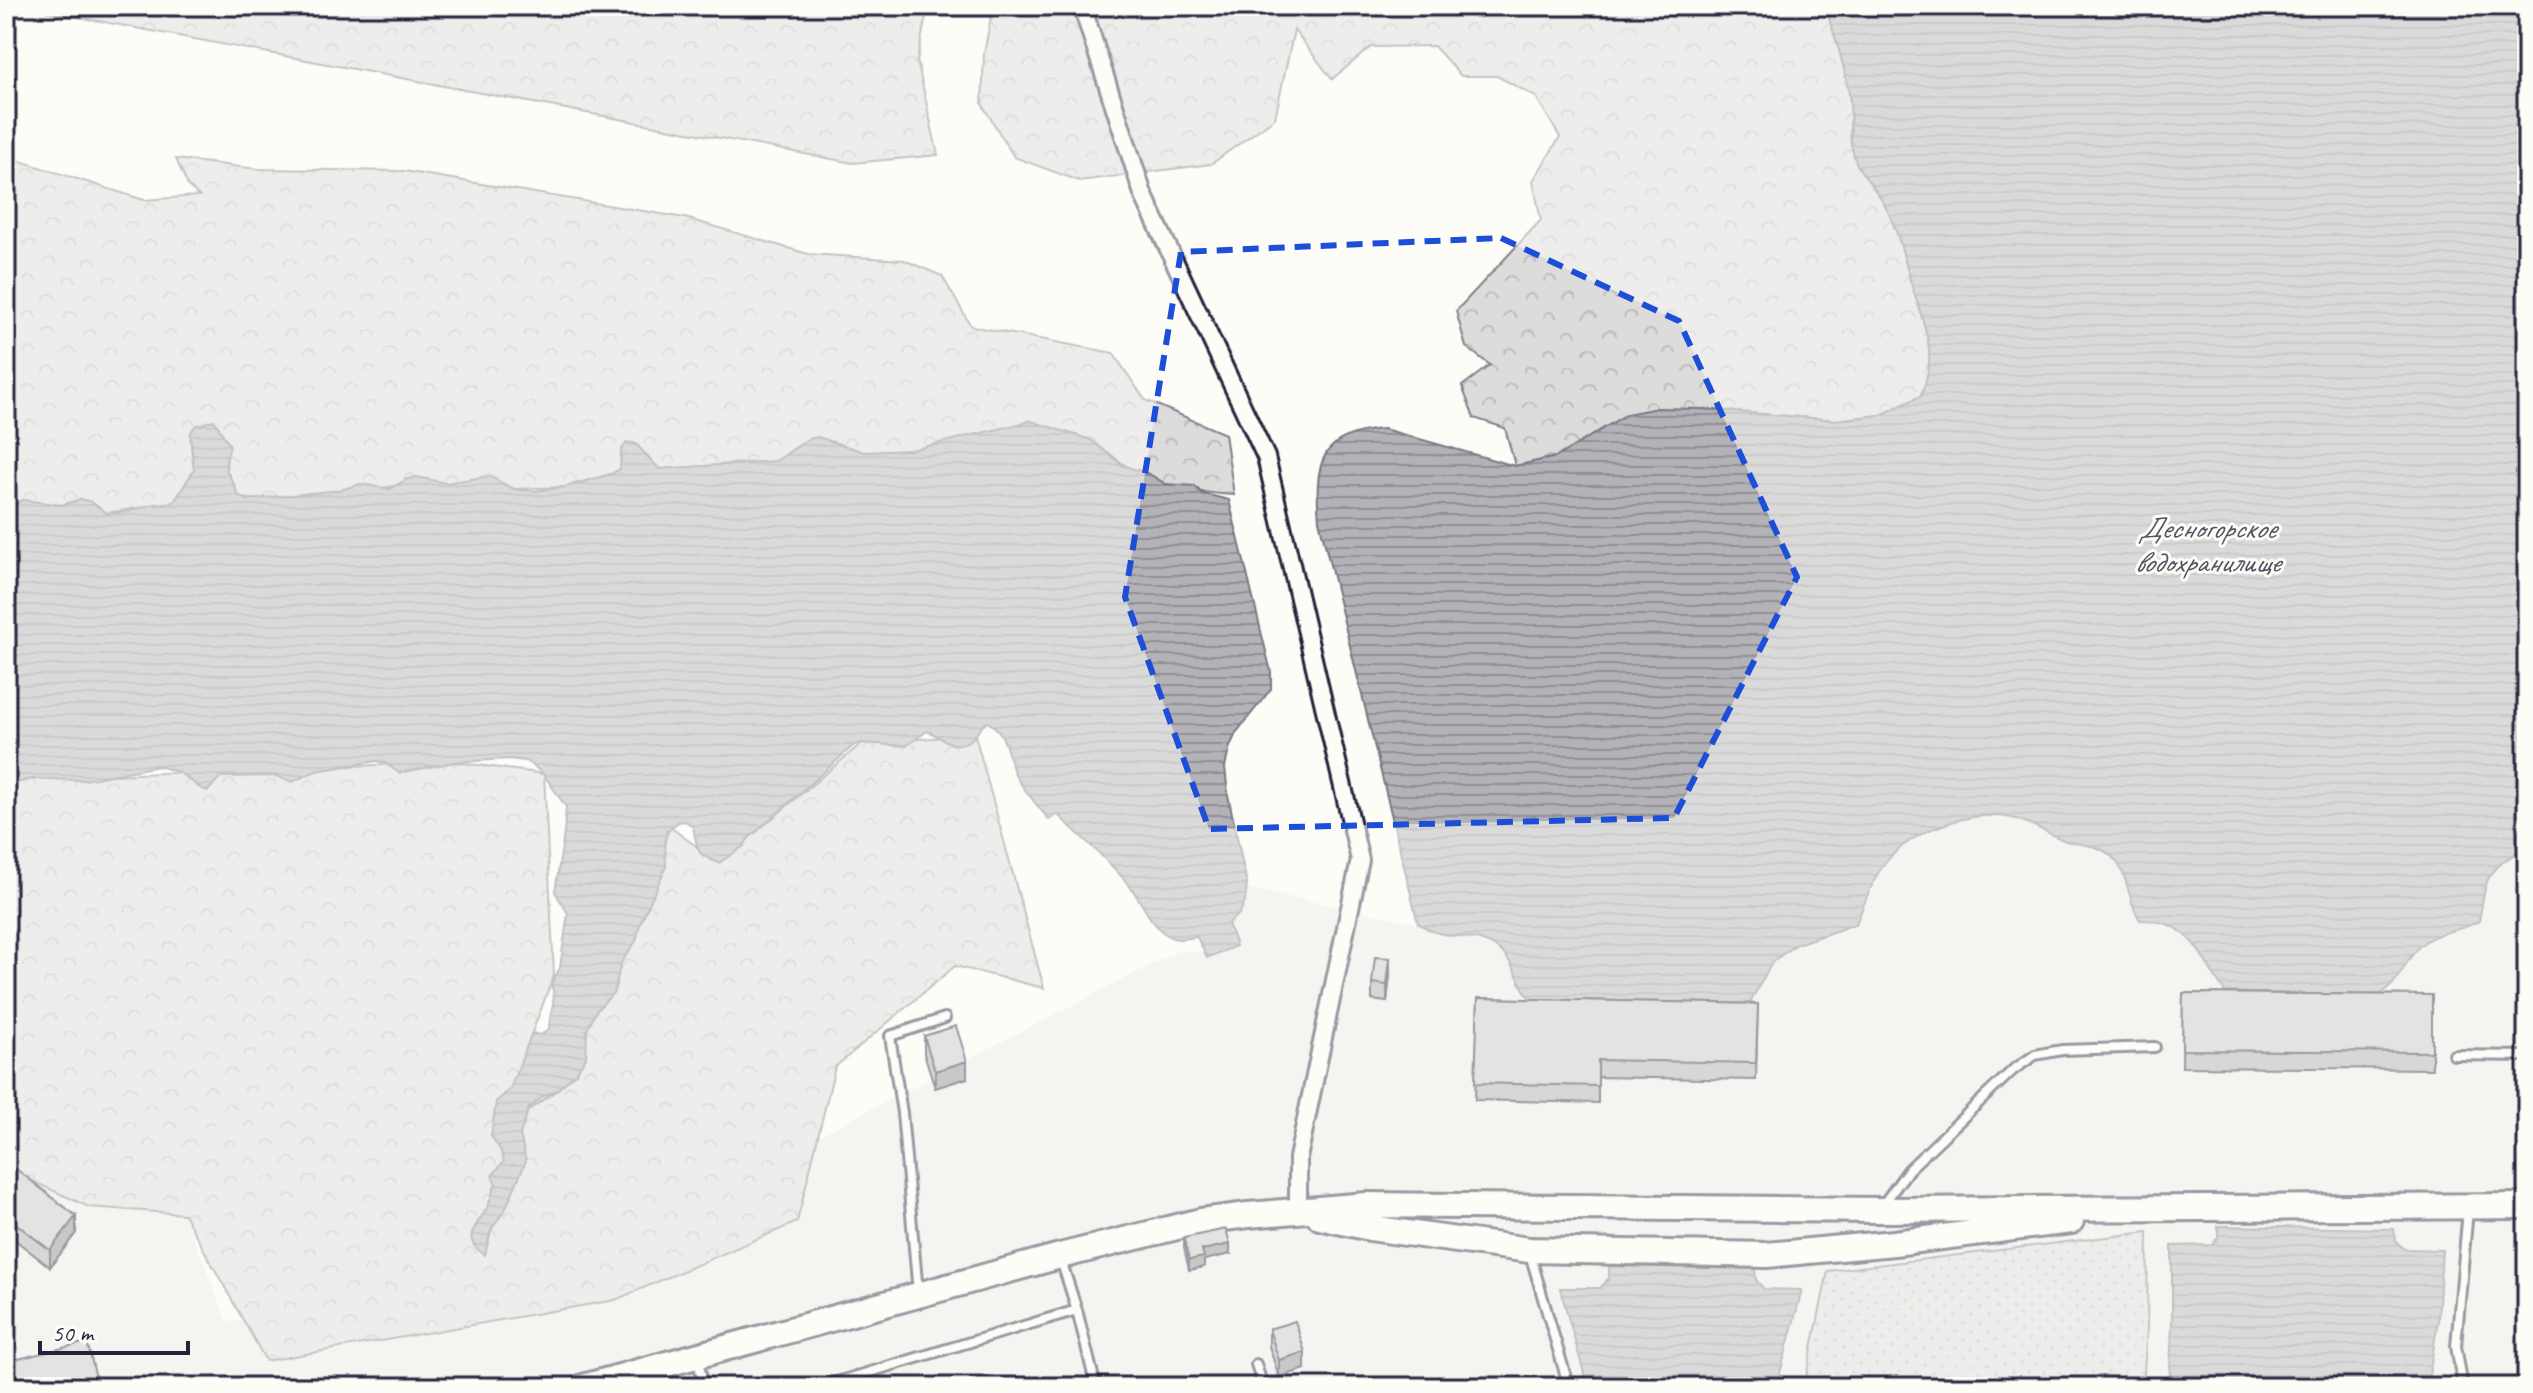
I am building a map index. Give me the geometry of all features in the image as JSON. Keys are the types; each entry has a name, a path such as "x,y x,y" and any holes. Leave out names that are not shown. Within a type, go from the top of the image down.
{"street":[{"path":"1082,6 1143,194 1266,457 1360,860 1298,1158 1298,1212"},
{"path":"583,1387 1060,1256 1201,1221 1248,1215 1367,1205 1880,1210 2527,1206"},
{"path":"1298,1212 1370,1228 1529,1250 1767,1255 1894,1243 2182,1207"}],"lane":[{"path":"918,1293 902,1113 890,1036 945,1018"},
{"path":"1880,1210 1909,1169 2013,1070 2035,1055 2062,1050 2155,1047"},
{"path":"2454,1055 2527,1056"},
{"path":"2463,1387 2456,1346 2468,1208"},
{"path":"1529,1250 1569,1387"},
{"path":"1060,1256 1096,1387"},
{"path":"820,1387 1077,1310"},
{"path":"697,1356 704,1387"},
{"path":"1256,1364 1263,1387"}],"highlighted area":[{"path":"1501,238 1679,321 1797,577 1674,818 1209,829 1125,597 1181,252"}],"shaded area":[{"path":"1980,814 2013,818 2045,829 2062,840 2109,853 2126,878 2128,897 2139,920 2152,920 2193,940 2217,982 2389,992 2410,958 2426,941 2479,921 2486,881 2493,867 2527,848 2527,1387 6,1387 6,1141 163,1161 227,1321 504,1298 1178,951 1204,952 1240,887 1418,923 1434,932 1484,941 1501,952 1513,966 1524,994 1750,1003 1772,962 1797,944 1856,924 1884,865 1898,850 1950,822"}],"green space":[{"path":"19,6 928,6 917,61 938,155 853,163"},
{"path":"993,6 1825,6 1848,89 1853,152 1892,220 1926,330 1929,366 1921,396 1881,415 1836,420 1701,409 1588,440 1556,457 1515,466 1505,428 1474,418 1462,386 1490,365 1466,347 1456,311 1541,220 1533,181 1560,137 1536,97 1497,76 1461,76 1434,46 1371,47 1332,79 1294,30 1275,118 1211,164 1079,181 1014,157 982,104 984,54"},
{"path":"176,159 257,169 404,171 685,218 808,254 904,260 942,276 971,326 1113,353 1145,400 1225,434 1234,495 1200,492 1151,479 1108,452 765,484 659,469 647,455 611,474 565,487 514,489 399,485 250,500 238,495 230,485 227,454 191,446 194,470 174,502 107,513 81,499 62,505 22,500 6,509 6,164 17,160 144,200 199,196 188,186"},
{"path":"975,735 1044,988 955,966 835,1067 797,1222 615,1300 266,1361 184,1214 89,1207 6,1169 6,779 455,762 544,774 554,975 493,1135 557,1090 670,827 719,863 862,743"},
{"path":"2148,1232 2143,1387 1804,1387 1828,1271"}],"water":[{"name":"Десногорское водохранилище","path":"1825,6 2527,6 2527,848 2495,868 2486,884 2479,921 2426,941 2392,985 2377,996 2225,992 2201,954 2183,934 2172,926 2140,920 2121,869 2105,851 2063,840 2019,820 1996,816 1943,825 1910,841 1880,870 1856,924 1797,944 1772,962 1750,1003 1736,1007 1536,1006 1525,992 1512,965 1494,946 1435,932 1418,923 1319,520 1320,467 1334,445 1346,437 1384,429 1515,466 1556,457 1627,414 1657,408 1836,420 1881,415 1921,396 1929,366 1926,330 1892,220 1858,167 1854,155 1848,89"},
{"path":"214,420 230,446 227,472 238,495 246,500 340,490 360,484 390,489 417,477 446,483 489,476 514,489 535,491 565,487 611,474 620,469 621,450 627,442 636,444 659,469 776,461 808,439 818,437 864,452 911,450 1031,421 1091,440 1122,465 1149,474 1166,484 1195,486 1201,493 1229,500 1271,672 1271,689 1236,733 1225,767 1247,884 1245,902 1239,914 1228,923 1236,946 1207,958 1197,937 1174,938 1161,930 1129,885 1103,857 1057,814 1049,820 1013,771 999,732 987,722 963,744 952,744 927,731 906,746 854,745 748,839 744,846 719,863 701,854 693,827 686,821 678,822 667,831 666,867 640,924 636,941 621,963 614,992 596,1011 587,1030 586,1057 576,1073 557,1090 529,1108 520,1134 526,1161 505,1210 491,1230 485,1255 471,1238 496,1184 492,1176 504,1161 491,1136 496,1102 510,1089 532,1033 541,1035 549,1029 553,1001 551,984 560,968 568,913 555,892 566,807 544,775 525,761 509,759 455,762 399,773 376,761 316,771 292,782 276,776 220,777 208,791 179,772 158,766 85,780 33,779 6,785 6,510 22,500 62,505 81,499 107,513 174,502 194,470 190,434 195,426"},
{"path":"2218,1226 2394,1229 2396,1241 2404,1249 2442,1250 2438,1321 2427,1387 2169,1387 2172,1246 2212,1245 2218,1237"},
{"path":"1609,1266 1755,1269 1756,1280 1764,1289 1802,1290 1779,1387 1588,1387 1560,1288 1600,1288 1609,1278"}],"building":[{"path":"1375,957 1390,958 1387,985 1372,983"},
{"path":"2183,993 2432,995 2432,1052 2182,1050"},
{"path":"1478,998 1758,1004 1756,1063 1598,1060 1598,1086 1475,1083"},
{"path":"956,1026 967,1061 935,1071 924,1036"},
{"path":"6,1161 76,1216 50,1250 6,1216"},
{"path":"1226,1229 1230,1244 1202,1250 1204,1257 1189,1260 1184,1238"},
{"path":"1295,1321 1305,1352 1279,1360 1269,1329"},
{"path":"87,1342 98,1386 6,1387 6,1362"}]}
